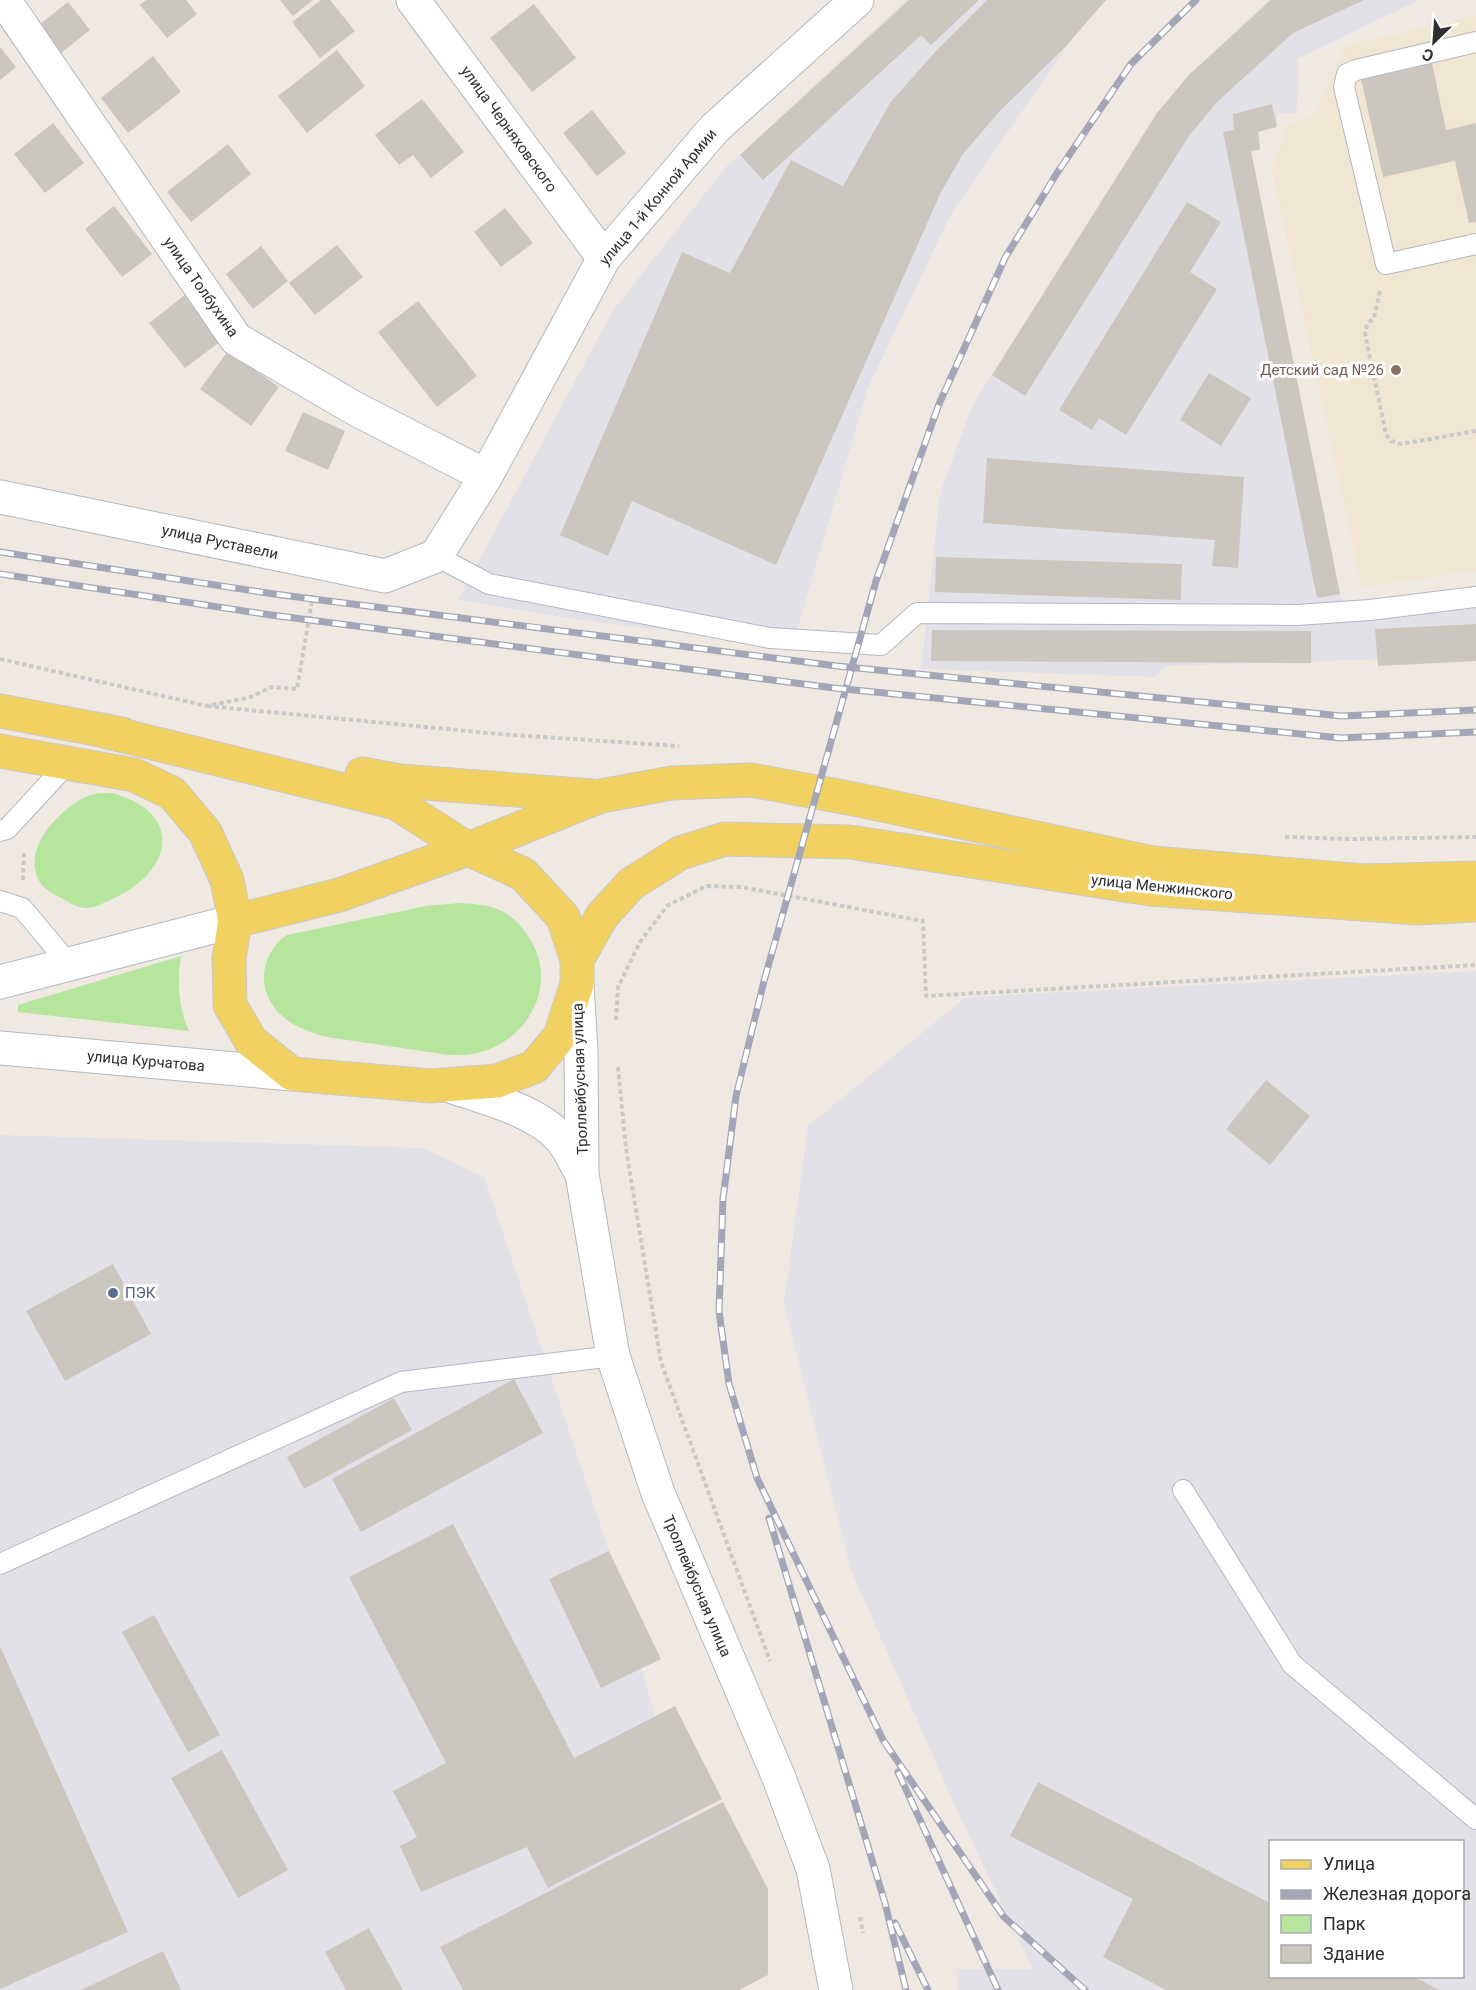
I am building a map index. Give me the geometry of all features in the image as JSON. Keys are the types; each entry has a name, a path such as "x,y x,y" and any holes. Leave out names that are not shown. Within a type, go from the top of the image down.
{"main road":[{"path":"0,711 400,781 601,796"},
{"path":"100,730 396,803 468,849 523,874 563,917 577,972"},
{"path":"0,751 134,775 172,793 205,831 227,880 235,921 229,958 230,1005 251,1041 292,1074"},
{"name":"улица Менжинского","path":"601,796 672,783 751,780 859,800 1153,863 1364,881 1476,878"},
{"path":"235,921 339,895 468,849 601,796"},
{"name":"улица Менжинского","path":"292,1074 360,1081 450,1086 497,1081 534,1067 560,1036 577,972 602,916 631,884 680,853 725,839 850,842 1150,889 1417,908 1476,906"}],"street":[{"name":"улица Толбухина","path":"4,0 236,339 354,408 486,476"},
{"name":"улица Черняховского","path":"413,0 604,258"},
{"name":"улица 1-й Конной Армии","path":"436,556 486,476 604,258 714,129 852,2"},
{"name":"улица Руставели","path":"0,497 385,576 436,556"},
{"path":"0,982 235,921"},
{"name":"Троллейбусная улица","path":"577,972 581,1050 582,1174 614,1356 658,1493 779,1778 813,1869 836,1990"},
{"name":"улица Курчатова","path":"0,1048 292,1074"},
{"name":"Троллейбусная улица","path":"450,1086 512,1108 540,1122 561,1138 582,1174"}],"lane":[{"path":"1476,42 1347,74 1344,87 1386,264 1476,244"},
{"path":"436,556 489,584 770,638 881,645 917,613 1297,615 1370,610 1476,597"},
{"path":"0,831 7,829 68,763"},
{"path":"0,901 22,908 69,964"},
{"path":"1417,908 1476,912"},
{"path":"0,1564 400,1382 614,1356"},
{"path":"1184,1490 1292,1664 1476,1819"}],"path":[{"path":"1386,264 1374,318 1367,324 1365,334 1386,434 1391,441 1401,444 1476,431"},
{"path":"207,706 251,697 271,687 297,689 320,562"},
{"path":"0,659 207,706 499,734 680,746"},
{"path":"22,908 26,809"},
{"path":"1281,837 1350,839 1476,837"},
{"path":"616,1026 618,987 640,942 667,906 706,886 741,888 923,921 926,996 1476,965"},
{"path":"617,1058 626,1149 661,1362 770,1662"},
{"path":"857,1909 865,1944"}],"shaded area":[{"path":"906,0 1106,0 1071,41 952,212 868,388 792,647 568,618 458,600 612,312 726,167"},
{"path":"1269,0 1419,0 1297,59 1299,83 1296,113 1278,114 1276,127 1259,131 1260,150 1251,153 1342,601 1476,592 1476,656 1167,666 1154,677 921,669 940,494 972,406 1159,112 1187,76"},
{"name":"Детский сад №26","path":"1476,15 1476,571 1362,587 1272,170 1286,127 1315,115 1345,46"},
{"path":"1476,971 1476,1990 958,1990 956,1969 1033,1969 955,1806 851,1570 784,1303 808,1126 966,997"},
{"path":"0,1135 423,1148 484,1177 609,1551 731,1990 0,1990"}],"green space":[{"path":"112,793 136,802 152,814 160,828 162,844 158,859 148,874 132,888 96,906 79,907 53,894 42,885 36,872 35,859 38,845 45,832 66,809 90,795"},
{"path":"461,903 487,906 506,913 525,932 537,953 541,971 540,989 535,1006 526,1021 514,1034 499,1045 477,1053 449,1055 327,1037 291,1023 273,1006 267,995 264,973 266,963 271,952 287,935 426,906"},
{"path":"181,956 179,994 189,1031 18,1012 18,1005"}],"building":[{"path":"146,0 186,0 197,14 167,38 140,5"},
{"path":"280,0 313,0 293,16"},
{"path":"321,0 330,0 355,31 320,58 292,22"},
{"path":"909,0 979,0 931,45 921,35 763,180 740,155"},
{"path":"987,0 1106,0 1065,47 999,112 963,154 941,192 776,565 632,501 608,556 560,535 682,252 730,273 791,160 843,186 890,103 935,52"},
{"path":"1271,0 1364,0 1293,33 1217,102 1189,136 1025,396 992,375 1157,113 1189,75"},
{"path":"68,2 90,30 61,53 39,25"},
{"path":"534,4 576,58 532,92 490,38"},
{"path":"0,47 16,67 0,80"},
{"path":"337,50 365,86 307,133 278,96"},
{"path":"153,56 181,92 128,133 101,98"},
{"path":"1432,63 1446,130 1476,123 1476,222 1469,223 1455,161 1383,177 1361,79"},
{"path":"422,99 464,152 431,178 413,155 399,165 375,135"},
{"path":"1272,104 1277,127 1258,132 1260,150 1251,151 1340,594 1317,598 1223,132 1234,130 1233,114"},
{"path":"592,110 626,153 597,176 563,133"},
{"path":"53,123 84,163 45,193 14,154"},
{"path":"228,144 251,174 191,222 167,192"},
{"path":"1187,202 1221,222 1190,272 1217,289 1126,435 1099,418 1092,430 1059,410"},
{"path":"114,206 152,254 122,277 85,229"},
{"path":"505,208 533,243 501,267 474,232"},
{"path":"337,245 363,277 315,315 289,283"},
{"path":"261,246 288,281 253,309 226,274"},
{"path":"185,295 221,341 185,368 149,323"},
{"path":"418,301 477,376 437,407 378,332"},
{"path":"228,351 279,387 251,426 200,389"},
{"path":"1209,373 1251,398 1221,446 1180,420"},
{"path":"303,412 345,431 328,470 285,451"},
{"path":"987,458 1244,477 1238,568 1212,566 1215,540 983,523"},
{"path":"936,557 1182,564 1181,600 935,592"},
{"path":"1476,624 1476,661 1378,666 1375,629"},
{"path":"932,630 1311,631 1311,663 931,661"},
{"path":"1266,1080 1310,1116 1270,1165 1226,1129"},
{"path":"113,1264 151,1334 65,1381 26,1311"},
{"path":"514,1379 543,1433 361,1532 332,1479"},
{"path":"394,1398 412,1430 304,1489 287,1457"},
{"path":"453,1524 574,1758 675,1706 722,1799 548,1888 527,1847 421,1892 400,1846 417,1837 393,1791 446,1763 349,1577"},
{"path":"609,1551 661,1659 601,1688 549,1579"},
{"path":"154,1615 220,1735 188,1752 122,1632"},
{"path":"0,1646 128,1932 0,1989"},
{"path":"222,1750 288,1870 238,1898 171,1778"},
{"path":"1038,1782 1269,1902 1269,1978 1417,1978 1439,1990 1166,1990 1103,1957 1133,1899 1010,1836"},
{"path":"723,1802 768,1889 768,1975 739,1990 463,1990 440,1947"},
{"path":"369,1928 403,1990 346,1990 325,1952"},
{"path":"163,1951 181,1990 81,1990"}],"railway":[{"path":"1085,1990 1004,1917 883,1740 757,1478 729,1384 719,1311 723,1199 736,1096 764,981 876,581 939,404 1005,258 1057,173 1131,64 1196,0"},
{"path":"0,552 274,594 837,666 1342,716 1476,710"},
{"path":"0,574 271,615 834,688 1341,738 1476,732"},
{"path":"769,1518 885,1903 906,1990"},
{"path":"898,1772 998,1990"},
{"path":"895,1923 928,1990"}],"place":[{"name":"Детский сад №26","path":"1396,370"},
{"name":"ПЭК","path":"113,1293"}]}
